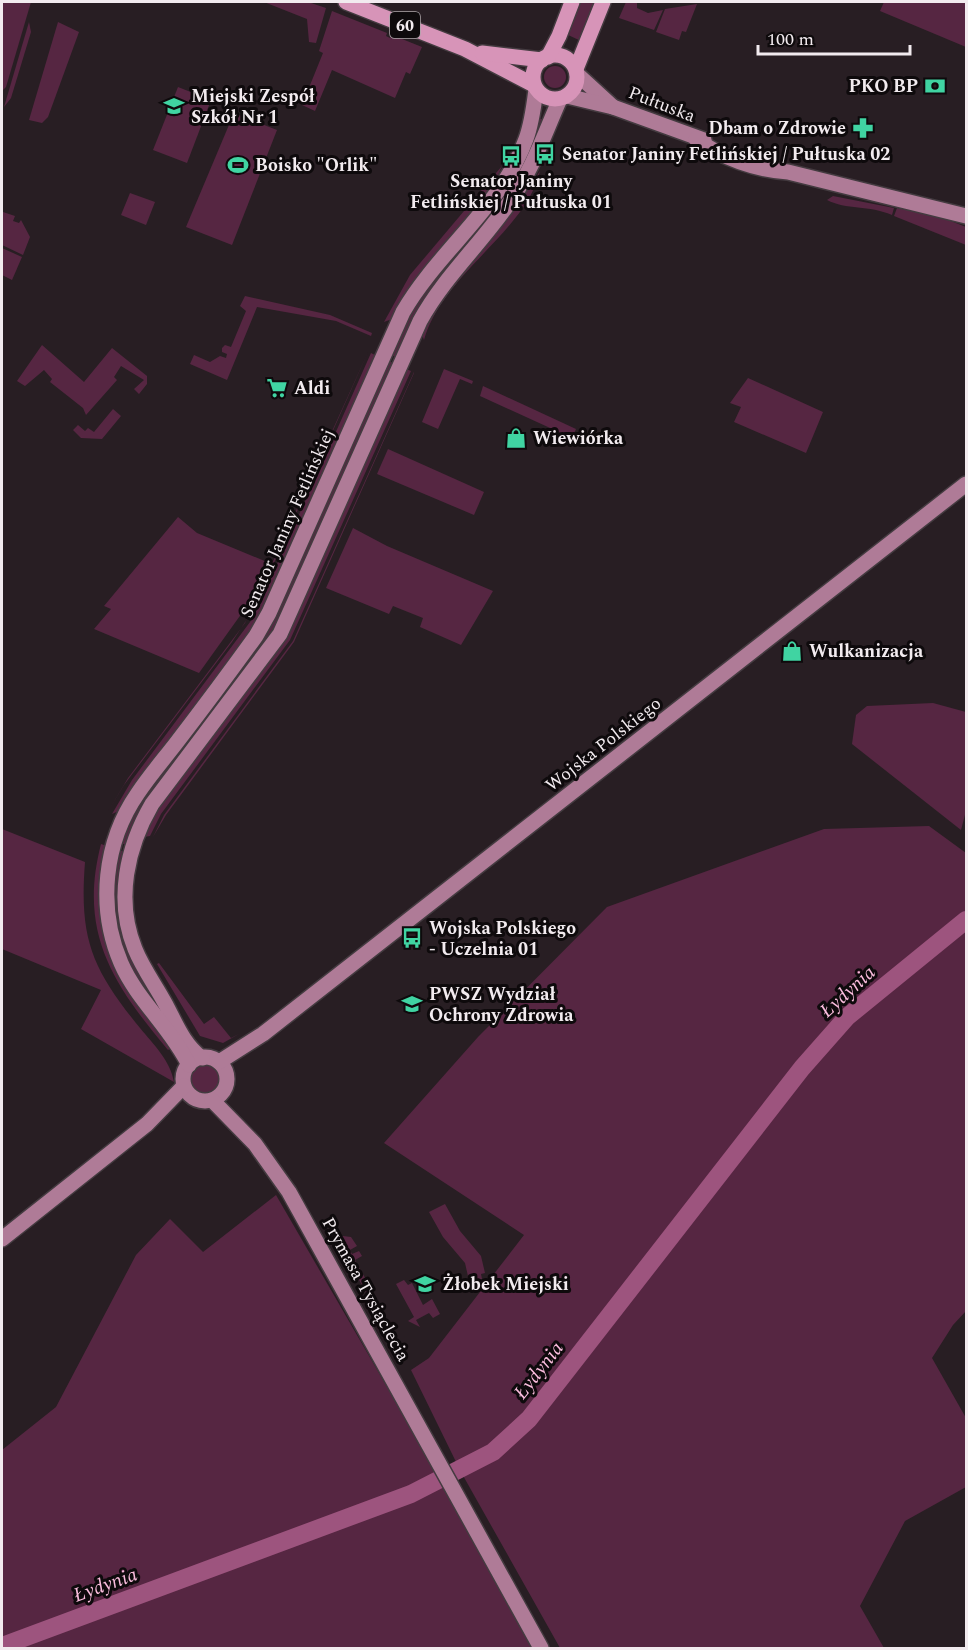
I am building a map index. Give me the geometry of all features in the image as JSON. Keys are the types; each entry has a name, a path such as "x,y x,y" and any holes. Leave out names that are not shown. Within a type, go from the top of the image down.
{"main road":[{"name":"60","path":"346,2 465,49 535,87"},
{"path":"564,98 544,96 535,87 533,74 560,36 572,2"},
{"path":"223,1075 195,1061 146,972 129,931 126,877 137,832 152,804 280,634 420,321 432,300 508,205 526,178 564,98 574,89 576,71 603,2"},
{"name":"60","path":"465,49 497,57 545,58"},
{"path":"545,58 564,57 576,71"},
{"name":"Pułtuska","path":"576,71 613,106"},
{"name":"Senator Janiny Fetlińskiej","path":"195,1061 135,987 115,947 108,912 107,886 109,861 120,824 138,792 261,628 403,312 431,269 496,194 511,171 526,139 535,87"},
{"name":"Pułtuska","path":"564,98 613,106 696,139 707,147 766,171 788,172 966,216"},
{"name":"Pułtuska","path":"870,192 909,194 966,205"},
{"name":"Wojska Polskiego","path":"212,1100 223,1075 263,1034 966,484"},
{"path":"189,1092 184,1077 195,1061"},
{"name":"Prymasa Tysiąclecia","path":"223,1075 226,1097 294,1201 437,1456 541,1648"},
{"path":"189,1092 212,1100"},
{"path":"2,1239 189,1092"},
{"name":"Prymasa Tysiąclecia","path":"212,1100 255,1144"}],"shaded area":[{"path":"2,2 31,2 6,87 2,91"},
{"path":"264,2 308,2 326,8 316,43 309,42 307,19"},
{"path":"578,2 597,2 581,41 566,34"},
{"path":"626,2 637,2 637,8 648,13 663,10 654,30 619,18"},
{"path":"884,2 966,2 966,47 880,11"},
{"path":"697,4 686,32 682,31 679,40 656,32 665,9"},
{"path":"332,11 387,33 386,36 390,38 392,35 422,47 410,74 406,72 395,98 332,70 315,111 302,105 323,53 319,51"},
{"path":"29,22 31,32 11,98 4,107"},
{"path":"58,22 79,32 48,117 42,123 29,120"},
{"path":"555,66 563,69 566,77 563,85 555,88 547,85 544,77 547,69"},
{"path":"178,87 211,100 187,163 153,150"},
{"name":"Boisko \"Orlik\"","path":"234,113 277,130 232,245 186,227"},
{"path":"538,118 544,120 511,193 426,297 396,357 391,355 405,324 439,263"},
{"path":"502,166 492,189 392,319 384,322 410,275"},
{"path":"540,171 532,193 519,214 448,294 434,316 424,340 421,331 446,289 511,211"},
{"path":"130,193 155,202 146,225 121,215"},
{"path":"833,196 894,208 892,215 827,200"},
{"path":"897,208 938,216 966,227 966,245 894,216"},
{"path":"3,212 15,216 13,221 19,223 21,220 30,237 23,255 2,245"},
{"path":"2,248 22,257 12,280 2,275"},
{"path":"245,296 330,315 372,333 371,336 336,321 257,307 227,380 190,364 194,355 210,362 220,356 226,358 227,354 222,352 222,348 225,345 231,347 246,311 240,306"},
{"path":"42,345 84,382 112,348 147,376 147,384 139,394 134,389 144,380 121,366 114,377 117,380 86,415 83,408 50,382 52,379 44,370 25,386 17,381"},
{"path":"368,352 253,610 246,620"},
{"path":"371,353 377,356 264,612 121,810 112,814 132,780 253,618"},
{"path":"387,361 394,363 278,625 127,845 120,843 137,805 250,655"},
{"path":"404,368 411,371 290,640 161,814 150,836 144,837 160,805 273,654"},
{"path":"444,369 473,381 472,384 460,379 438,429 422,422"},
{"path":"414,372 294,642 166,815 153,837 164,815 293,641"},
{"path":"748,378 823,412 806,453 734,422 741,407 730,403"},
{"path":"483,386 576,429 572,438 480,396"},
{"path":"113,409 121,416 102,439 81,438 73,430 78,425 85,431 88,428 94,432"},
{"path":"388,449 484,492 474,515 377,474"},
{"path":"178,517 197,533 267,562 247,606 199,673 94,629 111,609 104,606"},
{"path":"353,528 387,546 493,591 461,645 420,627 423,618 393,606 389,614 326,588"},
{"path":"241,628 124,785 107,813 128,778"},
{"path":"933,703 966,712 966,811 961,830 852,744 856,715 867,706"},
{"path":"929,826 966,853 966,1311 953,1325 932,1358 966,1418 966,1487 905,1521 860,1606 884,1648 560,1648 461,1472 465,1468 459,1468 411,1370 429,1358 524,1235 384,1143 478,1037 607,907 824,829"},
{"path":"2,829 85,862 84,912 92,952 110,988 165,1060 174,1082 81,1029 101,990 2,949"},
{"path":"101,844 107,846 104,924 174,1046 168,1050 131,1002 105,956 94,904 95,876"},
{"path":"118,850 125,852 120,900 175,1032 139,985 121,949 112,897"},
{"path":"159,963 204,1024 214,1017 231,1038 239,1034 223,1043 200,1036 157,964"},
{"path":"205,1064 216,1068 220,1079 216,1090 205,1094 194,1090 190,1079 194,1068"},
{"path":"276,1195 538,1648 2,1648 2,1450 56,1407 136,1255 170,1219 203,1252"},
{"path":"445,1204 460,1231 481,1256 485,1273 481,1274 482,1279 477,1279 477,1283 470,1285 465,1263 443,1237 429,1212"},
{"path":"343,1236 351,1237 357,1246 350,1250 352,1254 359,1251 362,1256 355,1260 373,1292 367,1294 336,1239"},
{"path":"404,1280 408,1285 412,1283 423,1305 432,1299 440,1314 433,1318 429,1313 416,1320 420,1327 408,1321 414,1317 396,1284"}],"waterway":[{"name":"Łydynia","path":"2,1646 411,1494 493,1452 529,1419 802,1068 847,1017 966,920"}],"place":[{"name":"PKO BP","path":"935,86"},
{"name":"Miejski Zespół Szkół Nr 1","path":"174,106"},
{"name":"Dbam o Zdrowie","path":"863,128"},
{"name":"Senator Janiny Fetlińskiej / Pułtuska 02","path":"545,154"},
{"name":"Senator Janiny Fetlińskiej / Pułtuska 01","path":"511,156"},
{"name":"Boisko \"Orlik\"","path":"238,165"},
{"name":"Aldi","path":"277,388"},
{"name":"Wiewiórka","path":"516,438"},
{"name":"Wulkanizacja","path":"792,651"},
{"name":"Wojska Polskiego - Uczelnia 01","path":"412,938"},
{"name":"PWSZ Wydział Ochrony Zdrowia","path":"412,1004"},
{"name":"Żłobek Miejski","path":"425,1284"}]}
